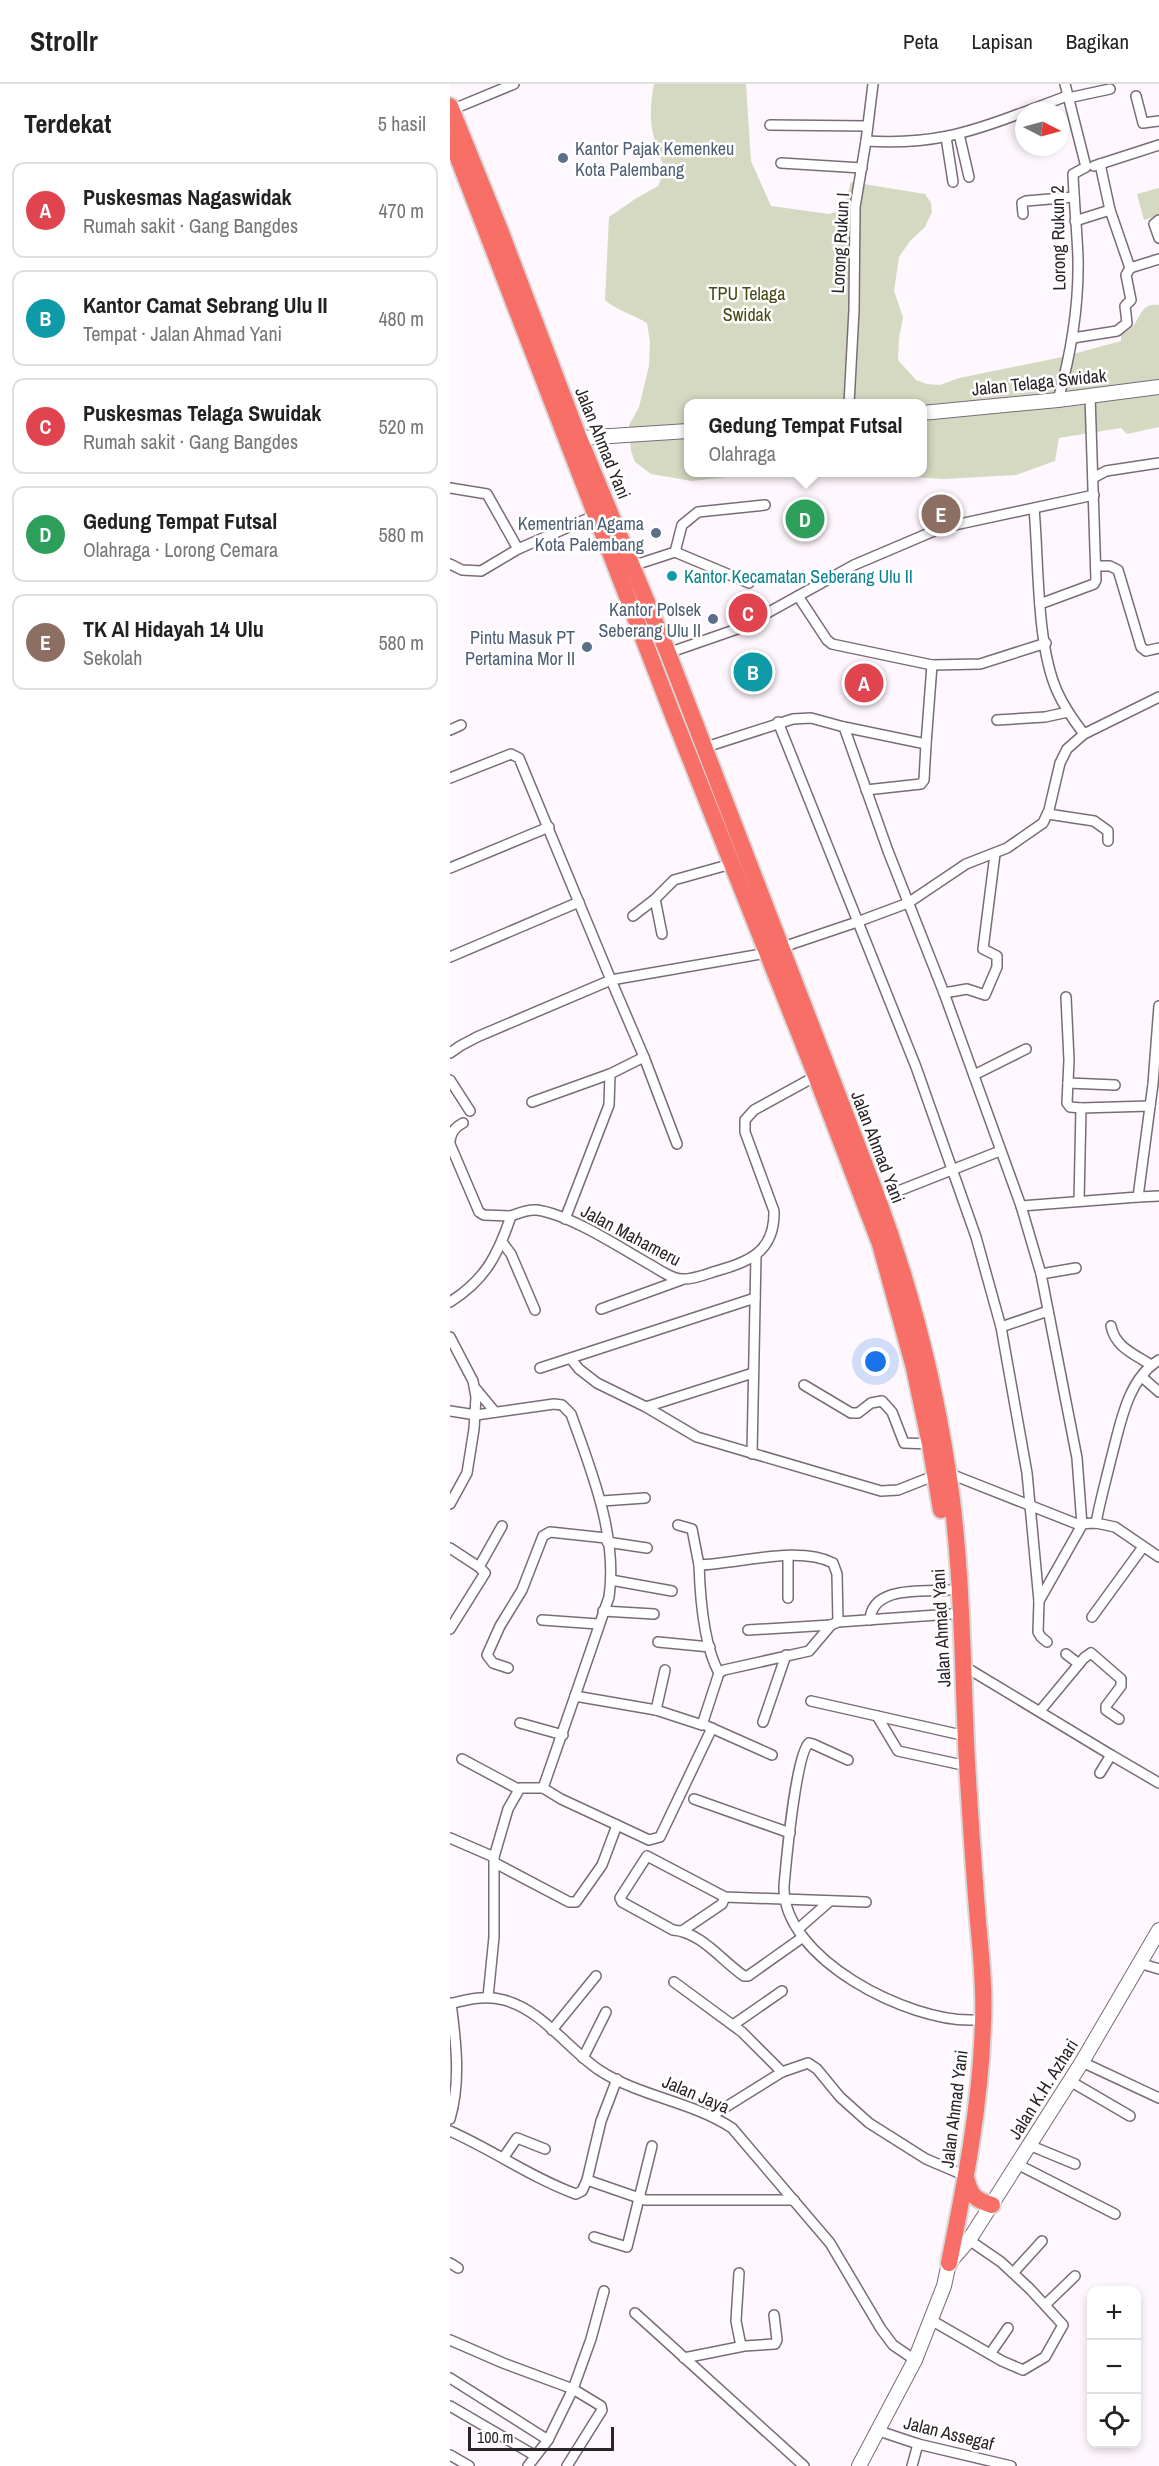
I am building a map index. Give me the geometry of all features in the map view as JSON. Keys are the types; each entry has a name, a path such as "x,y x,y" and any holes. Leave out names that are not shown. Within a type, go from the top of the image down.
{"highway":[{"name":"Jalan Ahmad Yani","path":"451,108 573,439 596,515 731,864 773,950 878,1199 920,1333 957,1553 984,2022 950,2263"},
{"name":"Jalan Ahmad Yani","path":"450,137 573,439 632,566 668,653 703,748 816,1076 880,1244 912,1360 930,1444 942,1474 958,1764 973,1972 973,2020 961,2174"},
{"path":"961,2174 975,2199 992,2205"}],"street":[{"path":"451,108 514,84"},
{"name":"Lorong Rukun I","path":"849,399 854,310 855,207 867,141 873,84"},
{"name":"Lorong Rukun 2","path":"1058,400 1073,338 1078,259 1074,173 1086,167 1065,84"},
{"path":"1053,102 1067,97 1110,89"},
{"path":"1136,96 1143,123 1159,121"},
{"path":"867,141 900,143 946,137 1015,116"},
{"path":"770,125 867,126"},
{"path":"959,134 969,177"},
{"path":"946,137 953,182"},
{"path":"1086,167 1159,145"},
{"path":"781,163 862,168"},
{"path":"1100,164 1110,210 1131,268"},
{"path":"1023,214 1023,203 1026,201 1074,197"},
{"path":"1075,220 1110,210"},
{"path":"1159,220 1154,223 1159,238"},
{"path":"1073,338 1117,331 1127,323 1125,307 1131,300 1126,275 1131,268 1159,259"},
{"name":"Jalan Telaga Swidak","path":"927,413 1058,400 1159,387"},
{"path":"1040,604 1094,584 1097,578 1090,396"},
{"path":"573,439 684,430"},
{"path":"1093,477 1106,471 1159,463"},
{"path":"450,488 487,494 518,549"},
{"path":"668,653 740,628 854,565 921,535 941,528 1094,495"},
{"path":"675,552 682,525 698,512 765,506"},
{"path":"1034,509 1040,604 1053,679 1068,712 1084,734"},
{"path":"452,568 481,571 518,549 596,515"},
{"path":"632,566 675,552 749,583"},
{"path":"1096,566 1110,566 1118,570 1141,647 1146,651 1159,648"},
{"path":"798,596 832,644 932,665 980,664 1046,643"},
{"path":"866,790 921,784 924,780 932,665"},
{"path":"450,1053 477,1038 610,980 773,950 908,903 966,864 995,854 1043,822 1048,814 1062,755 1084,734 1159,697"},
{"path":"997,720 1044,717 1068,712"},
{"path":"703,748 778,722 802,718 926,744"},
{"path":"778,722 916,1067 976,1237 1001,1327 1031,1507 1039,1601 1038,1632 1047,1641"},
{"path":"450,730 461,725"},
{"path":"843,727 974,1075 1021,1206 1041,1274 1077,1458 1082,1525 1039,1601"},
{"path":"450,778 511,754 519,758 644,1057 677,1144"},
{"path":"1048,814 1098,823 1108,831 1108,841"},
{"path":"450,868 549,827"},
{"path":"944,993 967,989 985,995 997,967 997,956 983,949 995,854"},
{"path":"633,916 674,880 731,864"},
{"path":"655,899 662,934"},
{"path":"450,957 579,902"},
{"path":"1066,997 1067,1105 1081,1108 1150,1106"},
{"path":"1138,1197 1150,1106 1156,1083 1159,1005"},
{"path":"974,1075 1026,1049"},
{"path":"532,1102 610,1074 644,1057"},
{"path":"565,1220 609,1105 610,1074"},
{"path":"752,1454 756,1255 770,1240 775,1222 774,1211 745,1132 745,1120 754,1110 816,1076"},
{"path":"450,1080 454,1096 470,1111"},
{"path":"1068,1083 1115,1085"},
{"path":"1079,1201 1081,1108"},
{"path":"450,1142 451,1134 457,1126 463,1123"},
{"name":"Jalan Mahameru","path":"450,1142 479,1212 484,1215 511,1216 526,1210 538,1210 602,1237 664,1273 681,1280 738,1265 756,1255"},
{"path":"878,1199 1000,1151"},
{"path":"1021,1206 1159,1196"},
{"path":"450,1302 473,1287 486,1272 502,1242 511,1216"},
{"path":"502,1242 511,1254 535,1310"},
{"path":"1041,1274 1076,1268"},
{"path":"601,1309 681,1280"},
{"path":"540,1368 755,1298"},
{"path":"1001,1327 1048,1311"},
{"path":"1096,1523 1120,1420 1130,1396 1155,1362 1119,1344 1111,1326"},
{"path":"450,1337 475,1388 495,1412"},
{"path":"571,1359 579,1369 597,1383 646,1407 697,1437 881,1491 898,1490 942,1474 1082,1525 1096,1523 1115,1527 1159,1556"},
{"path":"646,1407 753,1372"},
{"path":"1142,1377 1159,1392"},
{"path":"804,1385 855,1413 871,1403 882,1401 892,1412 904,1443 930,1444"},
{"path":"450,1503 467,1473 476,1415 475,1388"},
{"path":"450,1412 476,1415 554,1404 562,1405 572,1414 602,1501 611,1580 563,1735 543,1788"},
{"path":"602,1501 645,1498"},
{"path":"678,1525 689,1527 694,1533 701,1600 710,1647 719,1673"},
{"path":"479,1567 502,1526"},
{"path":"508,1668 493,1663 487,1655 500,1626 522,1590 543,1536 550,1532 646,1548"},
{"path":"1092,1617 1143,1547"},
{"path":"450,1548 483,1570 484,1576 450,1629"},
{"path":"699,1565 788,1556 824,1558 833,1563 837,1574 834,1624 813,1649 730,1667 719,1673 702,1725"},
{"path":"788,1556 788,1598"},
{"path":"611,1580 672,1591"},
{"path":"870,1620 873,1607 885,1597 897,1593 949,1590"},
{"path":"603,1611 654,1614"},
{"path":"747,1630 951,1614"},
{"path":"542,1620 598,1624"},
{"path":"658,1642 710,1647"},
{"path":"1040,1711 1090,1653 1122,1679 1121,1686 1106,1706 1106,1710 1119,1719"},
{"path":"1066,1654 1079,1664"},
{"path":"764,1722 786,1656"},
{"path":"962,1665 1159,1783"},
{"path":"656,1710 665,1670"},
{"path":"575,1696 656,1710 712,1728 772,1755"},
{"path":"811,1701 957,1734"},
{"path":"877,1716 898,1750 958,1764"},
{"path":"520,1723 563,1735"},
{"path":"488,1997 494,1937 494,1860 508,1809 518,1790 526,1786 543,1788 561,1799 649,1840 660,1837 712,1728"},
{"path":"849,1760 813,1744 806,1746 798,1779 783,1900 800,1933 828,1963 873,1993 916,2012 941,2018 973,2020"},
{"path":"1100,1773 1111,1755"},
{"path":"462,1759 518,1790"},
{"path":"694,1799 790,1833"},
{"path":"450,1838 569,1902 576,1902 602,1864 617,1825"},
{"path":"830,1901 800,1933 746,1977 697,1938 682,1930 673,1930 621,1900 621,1896 645,1856 725,1897 866,1902"},
{"path":"682,1930 722,1904 725,1897"},
{"name":"Jalan K.H. Azhari","path":"950,2263 969,2240 992,2205 1082,2062 1159,1930"},
{"path":"1138,1963 1159,1969"},
{"path":"552,2030 596,1976"},
{"path":"674,1982 733,2025 782,2072"},
{"path":"733,2025 782,1990"},
{"name":"Jalan Jaya","path":"451,2004 465,1999 488,1997 518,2005 600,2070 616,2079 713,2115 732,2128 830,2243 881,2330 893,2345 915,2360"},
{"path":"450,2118 455,2102 451,2004"},
{"path":"583,2058 606,2012"},
{"path":"1082,2062 1159,2098"},
{"path":"713,2115 782,2072 808,2063 817,2069 840,2097 869,2123 926,2159 961,2174"},
{"path":"450,2131 485,2146 550,2184 576,2194 582,2191 587,2180 601,2121 616,2079"},
{"path":"1070,2081 1130,2116"},
{"path":"504,2157 517,2138 545,2149"},
{"path":"1029,2145 1075,2164"},
{"path":"594,2238 627,2247 652,2146"},
{"path":"1017,2164 1115,2214"},
{"path":"587,2180 640,2198 679,2201 794,2200"},
{"path":"932,2320 990,2354 1023,2370 1045,2357 1063,2325 1013,2273 969,2240"},
{"path":"1013,2273 1042,2241"},
{"name":"Jalan Ahmad Yani","path":"859,2466 915,2360 932,2320 950,2263"},
{"path":"739,2273 736,2321 741,2346"},
{"path":"1045,2305 1075,2276"},
{"path":"528,2466 548,2440 573,2389 591,2339 604,2291"},
{"path":"635,2313 804,2466"},
{"path":"684,2358 741,2346 777,2343 774,2315"},
{"path":"990,2354 1008,2328"},
{"path":"450,2340 573,2389 601,2406 602,2410 567,2466"},
{"path":"450,2378 548,2440"},
{"path":"450,2406 534,2456"},
{"name":"Jalan Assegaf","path":"879,2431 918,2444 1011,2466"},
{"path":"912,2466 918,2444"},
{"path":"450,2455 469,2466"}],"green space":[{"name":"TPU Telaga Swidak","path":"654,84 746,84 751,161 771,206 829,214 843,210 851,182 925,194 931,203 932,212 925,227 910,241 899,257 894,291 903,317 898,360 916,380 940,385 959,378 1062,357 1121,341 1121,335 1132,327 1143,310 1149,306 1159,305 1159,427 1127,434 1121,428 1059,438 1055,461 1016,475 943,479 913,477 927,477 927,399 684,399 684,477 728,477 692,481 651,474 635,462 631,451 629,425 639,407 649,366 650,342 647,323 605,300 609,217 658,186 665,170 652,128 651,108"},
{"path":"1159,188 1159,215 1144,220 1137,194"}],"place":[{"name":"Kantor Pajak Kemenkeu Kota Palembang","path":"563,158"},
{"name":"TK Al Hidayah 14 Ulu","path":"941,514"},
{"name":"Gedung Tempat Futsal","path":"805,519"},
{"name":"Kementrian Agama Kota Palembang","path":"656,533"},
{"name":"Kantor Kecamatan Seberang Ulu II","path":"672,576"},
{"name":"Puskesmas Telaga Swuidak","path":"748,613"},
{"name":"Kantor Polsek Seberang Ulu II","path":"713,619"},
{"name":"Pintu Masuk PT Pertamina Mor II","path":"587,647"},
{"name":"Kantor Camat Sebrang Ulu II","path":"753,672"},
{"name":"Puskesmas Nagaswidak","path":"864,683"}]}
